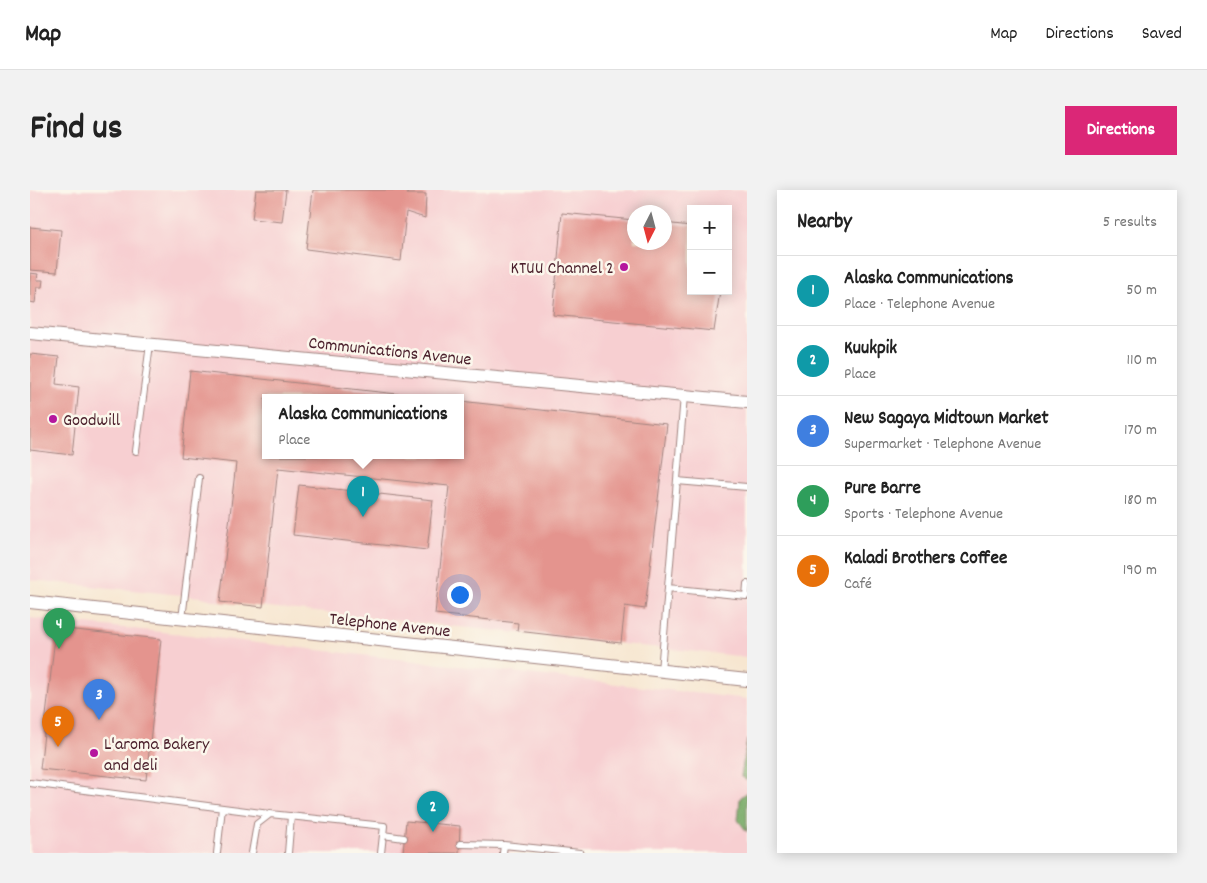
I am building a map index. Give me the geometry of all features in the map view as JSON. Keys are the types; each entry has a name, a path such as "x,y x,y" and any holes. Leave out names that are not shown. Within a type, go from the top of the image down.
{"street":[{"name":"Communications Avenue","path":"30,333 747,402"},
{"name":"Telephone Avenue","path":"30,602 747,680"}],"lane":[{"path":"136,451 150,344"},
{"path":"661,671 684,396"},
{"path":"182,619 199,478"},
{"path":"677,481 747,487"},
{"path":"668,588 746,596 747,584"},
{"path":"30,783 270,814 384,826 381,853"},
{"path":"217,853 222,808"},
{"path":"252,853 257,824 270,814"},
{"path":"288,853 291,816"},
{"path":"383,835 404,838"},
{"path":"460,844 504,845 580,853"},
{"path":"503,853 504,845"}],"shaded area":[{"path":"30,190 747,190 747,657 220,602 202,597 30,580"},
{"path":"30,618 747,699 747,853 30,853"}],"green space":[{"path":"747,740 747,780 745,780 741,776"},
{"path":"747,792 747,832 738,820 740,798"}],"building":[{"path":"256,190 286,190 282,222 252,219"},
{"path":"313,190 408,190 407,194 426,194 425,218 406,212 401,261 306,249"},
{"name":"KTUU Channel 2","path":"562,213 627,219 627,250 672,250 672,224 687,226 687,295 719,295 714,331 553,315"},
{"path":"30,227 61,230 57,272 30,270"},
{"path":"30,273 38,274 37,280 43,280 42,287 37,287 35,303 30,302"},
{"name":"Goodwill","path":"30,354 59,357 56,384 79,387 72,455 30,450"},
{"path":"190,371 397,394 262,394 262,459 464,459 464,401 667,424 645,609 625,606 621,643 517,631 518,623 435,614 449,486 278,468 263,607 220,602 236,463 181,457"},
{"path":"299,485 433,500 427,550 293,535"},
{"path":"56,628 161,639 146,780 40,769"},
{"path":"406,821 460,826 459,853 403,853"}],"place":[{"name":"KTUU Channel 2","path":"624,267"},
{"name":"Goodwill","path":"53,419"},
{"name":"Alaska Communications","path":"363,517"},
{"name":"Pure Barre","path":"59,649"},
{"name":"New Sagaya Midtown Market","path":"99,720"},
{"name":"Kaladi Brothers Coffee","path":"58,747"},
{"name":"L'aroma Bakery and deli","path":"94,753"},
{"name":"Kuukpik","path":"433,832"}]}
